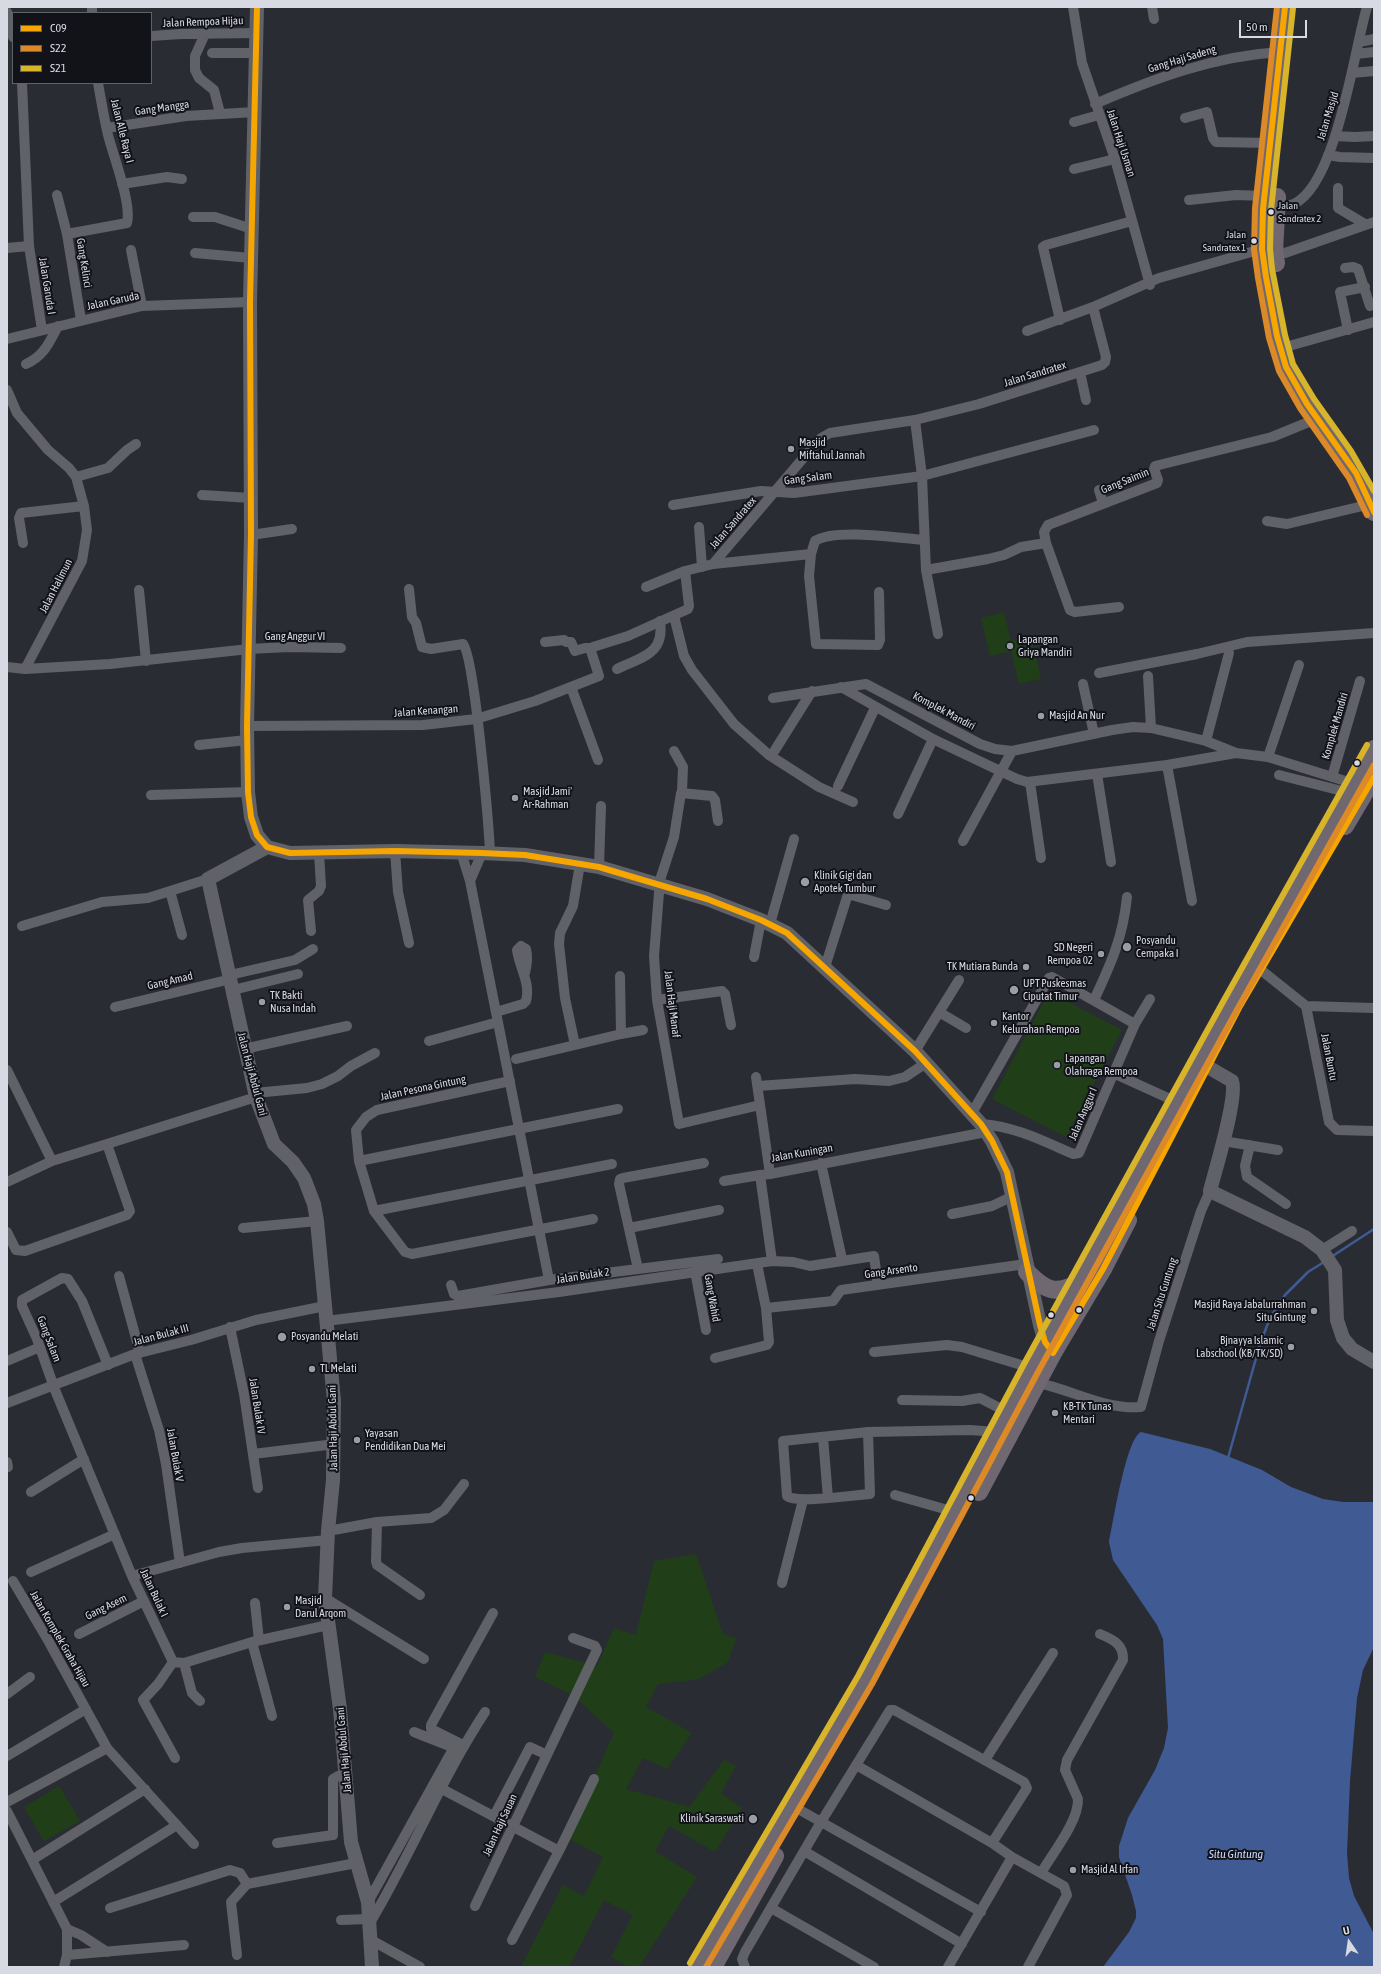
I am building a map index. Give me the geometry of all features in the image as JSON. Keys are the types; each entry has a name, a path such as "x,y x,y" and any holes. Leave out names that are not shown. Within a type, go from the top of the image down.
{"highway":[{"path":"1271,201 1271,143 1285,7"},
{"path":"1296,7 1271,201 1266,252 1276,337 1283,358 1296,387 1316,419 1351,465 1373,508"},
{"path":"1266,252 1288,346 1305,382 1374,486"},
{"path":"697,1967 889,1659 1049,1347 1079,1284 1179,1103 1231,1004 1374,749"},
{"path":"1049,1347 1103,1269 1208,1067 1261,970 1374,777"},
{"path":"1026,1268 1040,1285 1051,1290 1066,1290 1079,1284"},
{"path":"713,1967 796,1808 956,1512 996,1432 1007,1412 1034,1375"}],"main road":[{"path":"257,7 250,302 251,535 247,726 248,792 253,826 257,835 267,846 290,853 395,851 486,853 525,855 599,867 659,886 708,899 766,922 796,941 915,1051 980,1123 1008,1172 1026,1268 1049,1347"},
{"path":"208,879 267,846"},
{"name":"Jalan Haji Abdul Gani","path":"208,879 255,1095 274,1144 293,1162 304,1178 314,1204 317,1221 334,1401 335,1444 325,1598 340,1709 347,1776 351,1837 356,1863 368,1902 372,1967"},
{"path":"1208,1067 1232,1081 1233,1085 1231,1107 1210,1191 1305,1237 1326,1256 1335,1270 1337,1320 1343,1338 1352,1349 1374,1362"}],"street":[{"name":"Jalan Haji Usman","path":"1073,7 1082,63 1115,159 1147,284"},
{"path":"1152,7 1154,19"},
{"name":"Jalan Masjid","path":"1189,200 1236,195 1291,205 1304,196 1319,174 1335,136 1352,73 1366,7"},
{"path":"7,12 12,33"},
{"name":"Jalan Rempoa Hijau","path":"152,36 256,33"},
{"path":"205,34 196,56 195,70 198,78 214,90 220,113"},
{"path":"1359,42 1374,39"},
{"name":"Gang Haji Sadeng","path":"1095,104 1133,88 1208,63 1223,59 1280,52"},
{"path":"1356,54 1374,52"},
{"path":"212,53 256,53"},
{"path":"1352,73 1374,71"},
{"name":"Jalan Garuda I","path":"22,84 29,246 42,330"},
{"name":"Jalan Alle Raya I","path":"67,234 127,223 128,216 122,184 107,128 98,84"},
{"name":"Gang Mangga","path":"107,128 220,113 255,112"},
{"path":"1185,118 1207,112 1213,138 1216,142 1250,141 1271,143"},
{"path":"1074,122 1099,115"},
{"path":"1335,136 1374,136"},
{"path":"1328,155 1340,157 1374,158"},
{"path":"1074,169 1115,159"},
{"path":"122,184 167,177 182,179"},
{"path":"1338,188 1338,208 1370,223"},
{"name":"Gang Kelinci","path":"57,194 67,234 81,320"},
{"path":"193,217 215,217 252,229"},
{"path":"1060,320 1043,247 1046,244 1132,221"},
{"path":"1027,332 1093,307 1147,284 1266,252 1285,253 1370,223"},
{"name":"Jalan Garuda I","path":"7,248 29,246"},
{"path":"131,250 142,306"},
{"path":"194,252 251,258"},
{"path":"1345,268 1353,267 1358,269 1370,306"},
{"path":"1348,330 1340,292 1365,287"},
{"name":"Jalan Garuda","path":"7,338 142,306 250,302"},
{"name":"Jalan Sandratex","path":"713,564 810,448 825,435 916,420 979,404 1102,365 1106,360 1093,307"},
{"path":"1288,346 1374,322"},
{"path":"26,364 36,360 42,354 58,326"},
{"path":"1080,372 1086,400"},
{"name":"Jalan Halimun","path":"7,390 17,413 48,450 69,468 76,478 84,506 88,530 82,561 25,669"},
{"name":"Gang Saimin","path":"1046,543 1044,532 1048,524 1158,482 1154,468 1156,466 1272,437 1316,419"},
{"path":"916,420 922,476 926,570 938,634"},
{"name":"Gang Salam","path":"673,505 762,491 794,493 922,476 1094,430"},
{"path":"76,478 108,468 127,450 136,444"},
{"path":"1099,490 1103,504"},
{"path":"202,495 251,498"},
{"path":"23,543 20,514 84,506"},
{"path":"1267,521 1286,524 1373,508"},
{"path":"699,527 702,567"},
{"path":"251,535 292,529"},
{"path":"879,592 880,640 878,645 816,644 809,576 811,554 815,541 832,535 881,536 924,540"},
{"path":"926,570 999,557 1024,546 1046,543 1070,610 1075,612 1119,607"},
{"name":"Jalan Sandratex","path":"713,564 811,554"},
{"path":"646,587 685,571 713,564"},
{"path":"545,642 564,640 566,642 571,642 575,651 591,648 628,636 686,610 689,606 685,571"},
{"path":"409,589 412,617 416,624 422,647 427,649 463,644 465,645 471,665 476,719 483,767 486,853 470,881"},
{"path":"139,590 146,661"},
{"path":"674,616 684,656 692,670 734,724 769,755 819,787 853,802"},
{"path":"617,670 656,649 662,637 660,621"},
{"path":"1099,673 1197,654 1247,642 1374,633"},
{"name":"Gang Anggur VI","path":"7,667 25,669 146,661 249,649 289,647 341,648"},
{"name":"Jalan Kenangan","path":"247,726 423,725 476,719 535,701 599,676 591,648"},
{"path":"1206,741 1229,653"},
{"path":"1268,757 1299,665"},
{"path":"1148,676 1151,728"},
{"name":"Komplek Mandiri","path":"1332,777 1360,681"},
{"name":"Komplek Mandiri","path":"841,687 866,684 980,744 995,749 1012,750 1133,727 1151,728 1206,741 1236,753 1268,757 1332,777 1352,789"},
{"path":"1083,684 1094,734"},
{"path":"571,687 598,760"},
{"path":"773,698 841,687"},
{"name":"Komplek Mandiri","path":"841,687 875,708 933,739 1018,780 1030,782 1097,774 1167,765 1236,753"},
{"path":"775,750 812,691"},
{"path":"838,786 875,708"},
{"path":"898,814 933,739"},
{"path":"199,745 247,740"},
{"path":"963,841 1012,750"},
{"name":"Jalan Haji Manaf","path":"674,751 683,767 682,792 680,794 674,837 659,886 654,956 657,1000 678,1124 760,1106"},
{"path":"1167,765 1192,901"},
{"path":"1097,774 1111,862"},
{"path":"1279,775 1352,789"},
{"path":"1030,782 1040,858"},
{"path":"151,795 248,792"},
{"path":"682,792 712,796 715,800 718,821"},
{"path":"599,867 601,806"},
{"path":"754,957 794,839"},
{"path":"395,851 398,892 409,943"},
{"path":"461,852 470,881 549,1280"},
{"path":"311,931 308,900 319,891 321,886 318,853"},
{"path":"575,1045 565,998 559,944 560,933 573,906 580,864"},
{"path":"22,926 102,902 148,898 208,879"},
{"path":"170,891 182,934"},
{"path":"825,967 848,894 886,906"},
{"path":"1094,1000 1115,954 1126,911 1127,897"},
{"path":"231,982 295,960 313,949"},
{"path":"1261,970 1306,1006 1374,1008"},
{"path":"496,1012 523,1004 526,1001 524,973"},
{"path":"231,982 298,974"},
{"path":"620,976 622,1034"},
{"path":"980,1123 1047,979 1052,977 1135,1024"},
{"path":"915,1051 959,980"},
{"name":"Gang Amad","path":"115,1007 231,982"},
{"path":"657,1000 722,991 725,994 731,1025"},
{"name":"Jalan Anggur I","path":"980,1123 995,1125 1025,1133 1073,1154 1077,1154 1135,1024 1150,1000"},
{"name":"Jalan Buntu","path":"1306,1006 1329,1122 1337,1130 1374,1131"},
{"path":"939,1012 966,1028"},
{"path":"429,1040 498,1022"},
{"path":"244,1049 348,1026"},
{"path":"516,1059 643,1030"},
{"path":"7,1182 52,1161 255,1095 307,1088 322,1084 375,1053"},
{"name":"Jalan Kuningan","path":"926,1063 905,1077 889,1081 855,1079 757,1081 765,1174 821,1163 980,1123"},
{"path":"7,1070 52,1161"},
{"path":"1113,1073 1179,1103"},
{"name":"Jalan Pesona Gintung","path":"510,1081 377,1110 366,1117 356,1130 359,1161 374,1211 408,1254 539,1231 593,1219"},
{"path":"359,1161 618,1110"},
{"path":"1223,1141 1278,1150"},
{"path":"7,1232 16,1250 25,1252 129,1213 130,1209 107,1144"},
{"path":"1250,1145 1245,1166 1247,1177 1286,1204"},
{"path":"638,1269 619,1184 620,1179 704,1162"},
{"path":"821,1163 842,1259"},
{"path":"374,1211 612,1164"},
{"path":"724,1182 765,1174 772,1261"},
{"name":"Jalan Situ Guntung","path":"1034,1375 1108,1405 1128,1408 1141,1407 1159,1341 1201,1211 1210,1191"},
{"path":"952,1214 992,1206 1013,1196"},
{"path":"629,1228 719,1210"},
{"path":"243,1228 317,1221"},
{"path":"1326,1256 1352,1231"},
{"name":"Jalan Bulak 2","path":"326,1321 559,1292 772,1261 793,1262 810,1266 842,1259 874,1256 878,1285"},
{"path":"451,1285 454,1294 458,1296 549,1280 718,1259"},
{"path":"715,1358 767,1345 770,1338 766,1308 757,1264"},
{"name":"Gang Arsento","path":"766,1308 832,1301 841,1290 1026,1268"},
{"name":"Gang Wahid","path":"695,1271 706,1330"},
{"name":"Jalan Bulak V","path":"119,1276 137,1354 159,1430 166,1464 180,1563"},
{"name":"Gang Salam","path":"53,1386 40,1348 21,1303 25,1298 62,1278 68,1279 82,1301 108,1365"},
{"name":"Jalan Bulak III","path":"7,1403 137,1354 256,1320 326,1306"},
{"name":"Jalan Bulak IV","path":"230,1327 244,1394 258,1488"},
{"path":"874,1352 947,1345 962,1347 1034,1375"},
{"path":"7,1361 40,1348"},
{"name":"Jalan Bulak I","path":"53,1386 132,1576 173,1662"},
{"path":"902,1400 962,1401 980,1398 1007,1412"},
{"path":"868,1432 870,1494 803,1500 787,1496 782,1443 785,1440 823,1438 868,1432 970,1430 996,1432"},
{"path":"823,1438 828,1498"},
{"path":"253,1454 335,1444"},
{"path":"31,1492 84,1459"},
{"path":"132,1576 219,1552 328,1536 377,1522 432,1518 439,1515 464,1484"},
{"path":"894,1495 956,1512"},
{"path":"782,1583 803,1500"},
{"path":"377,1522 377,1565 420,1595"},
{"path":"31,1572 115,1534"},
{"name":"Jalan Komplek Graha Hijau","path":"13,1581 49,1642 107,1748 145,1788 194,1844"},
{"path":"325,1598 424,1659"},
{"name":"Gang Asem","path":"79,1634 144,1601"},
{"path":"255,1603 256,1641 272,1716"},
{"path":"463,1746 431,1729 431,1725 493,1613"},
{"path":"175,1758 143,1700 158,1684 173,1662 184,1663 256,1641 328,1625"},
{"path":"1041,1873 1074,1819 1078,1804 1078,1799 1065,1770 1067,1760 1123,1660 1121,1647 1116,1642 1100,1634"},
{"name":"Jalan Haji Sauan","path":"475,1906 597,1650 595,1646 573,1638"},
{"path":"985,1760 1052,1653"},
{"path":"184,1663 192,1693 200,1701"},
{"path":"8,1692 30,1677"},
{"path":"7,1756 86,1709"},
{"path":"745,1967 742,1959 745,1952 821,1822 890,1710 894,1710 1024,1782 1026,1788 992,1843"},
{"path":"340,1920 370,1921 442,1789 463,1746 485,1712"},
{"path":"368,1902 452,1751 452,1747 414,1732"},
{"name":"Jalan Haji Sauan","path":"494,1816 530,1747 547,1755"},
{"path":"7,1802 107,1748"},
{"path":"856,1765 1064,1886 1067,1895 1028,1967"},
{"path":"277,1843 332,1834 332,1779 338,1776 347,1776"},
{"path":"512,1940 559,1851 594,1779"},
{"path":"32,1860 145,1788"},
{"path":"442,1789 559,1851"},
{"path":"796,1808 981,1912"},
{"path":"7,1811 67,1929 67,1955 64,1967"},
{"path":"53,1902 177,1825"},
{"path":"804,1851 962,1944"},
{"path":"948,1967 1012,1857"},
{"path":"237,1955 231,1902 247,1884 356,1863"},
{"path":"110,1908 230,1870 240,1872 247,1884"},
{"path":"771,1908 874,1967"},
{"path":"67,1929 81,1935 107,1952"},
{"path":"371,1940 420,1967"},
{"path":"67,1955 184,1945"}],"green space":[{"name":"Lapangan Griya Mandiri","path":"1004,612 1011,641 1031,636 1041,679 1019,684 1011,651 990,656 981,618"},
{"name":"Lapangan Olahraga Rempoa","path":"1049,992 1122,1030 1066,1137 992,1099"},
{"path":"696,1554 723,1634 736,1638 728,1662 699,1679 658,1684 646,1707 692,1733 667,1769 643,1758 626,1789 689,1807 724,1760 736,1766 721,1793 742,1808 715,1852 669,1826 655,1851 697,1877 639,1967 629,1967 611,1957 633,1915 604,1900 569,1967 521,1967 563,1885 584,1896 603,1857 567,1838 614,1733 574,1696 535,1677 545,1652 597,1666 614,1628 636,1635 654,1561"},
{"path":"59,1786 80,1821 44,1841 24,1807"}],"water":[{"name":"Situ Gintung","path":"1141,1432 1210,1449 1262,1470 1291,1487 1323,1499 1343,1502 1374,1502 1374,1647 1363,1670 1357,1698 1350,1781 1347,1853 1349,1878 1354,1896 1374,1934 1374,1967 1103,1967 1129,1932 1136,1918 1132,1895 1119,1857 1119,1846 1128,1818 1155,1770 1164,1748 1168,1728 1163,1639 1157,1625 1113,1560 1109,1542 1125,1465 1135,1438"}],"waterway":[{"path":"1331,1257 1374,1229"},
{"path":"1228,1458 1260,1344 1270,1318 1285,1295 1308,1272 1324,1262"}],"transit line":[{"name":"C09","path":"257,7 250,302 251,535 247,726 248,792 251,817 257,835 267,847 290,853 395,851 525,855 599,867 707,899 761,920 787,933 915,1051 981,1124 992,1141 1007,1172 1040,1325 1045,1342 1053,1353 1103,1269 1239,1008 1374,777"},
{"name":"S22","path":"1277,7 1255,208 1254,249 1258,278 1269,338 1279,371 1300,408 1349,478 1367,515"},
{"name":"C09","path":"1285,7 1263,209 1262,249 1266,277 1277,336 1286,367 1307,404 1356,473 1374,512"},
{"name":"S21","path":"1293,8 1271,210 1270,249 1272,269 1285,335 1293,364 1314,399 1351,451 1374,491"},
{"name":"S21","path":"690,1963 858,1676 1024,1364 1224,1000 1367,745"},
{"name":"S22","path":"706,1967 872,1684 1038,1372 1238,1008 1374,765"}],"place":[{"name":"Jalan Sandratex 2","path":"1271,212"},
{"name":"Jalan Sandratex 1","path":"1254,241"},
{"name":"Masjid Miftahul Jannah","path":"791,449"},
{"name":"Lapangan Griya Mandiri","path":"1010,646"},
{"name":"Masjid An Nur","path":"1041,716"},
{"name":"Masjid Jami' Ar-Rahman","path":"515,798"},
{"name":"Klinik Gigi dan Apotek Tumbur","path":"805,882"},
{"name":"Posyandu Cempaka I","path":"1127,947"},
{"name":"SD Negeri Rempoa 02","path":"1101,954"},
{"name":"TK Mutiara Bunda","path":"1026,967"},
{"name":"UPT Puskesmas Ciputat Timur","path":"1014,990"},
{"name":"TK Bakti Nusa Indah","path":"262,1002"},
{"name":"Kantor Kelurahan Rempoa","path":"994,1023"},
{"name":"Lapangan Olahraga Rempoa","path":"1057,1065"},
{"name":"Masjid Raya Jabalurrahman Situ Gintung","path":"1314,1311"},
{"name":"Posyandu Melati","path":"282,1337"},
{"name":"Bjnayya Islamic Labschool (KB/TK/SD)","path":"1291,1347"},
{"name":"TL Melati","path":"312,1369"},
{"name":"KB-TK Tunas Mentari","path":"1055,1413"},
{"name":"Yayasan Pendidikan Dua Mei","path":"357,1440"},
{"name":"Masjid Darul Arqom","path":"287,1607"},
{"name":"Klinik Saraswati","path":"753,1819"},
{"name":"Masjid Al Irfan","path":"1073,1870"}]}
